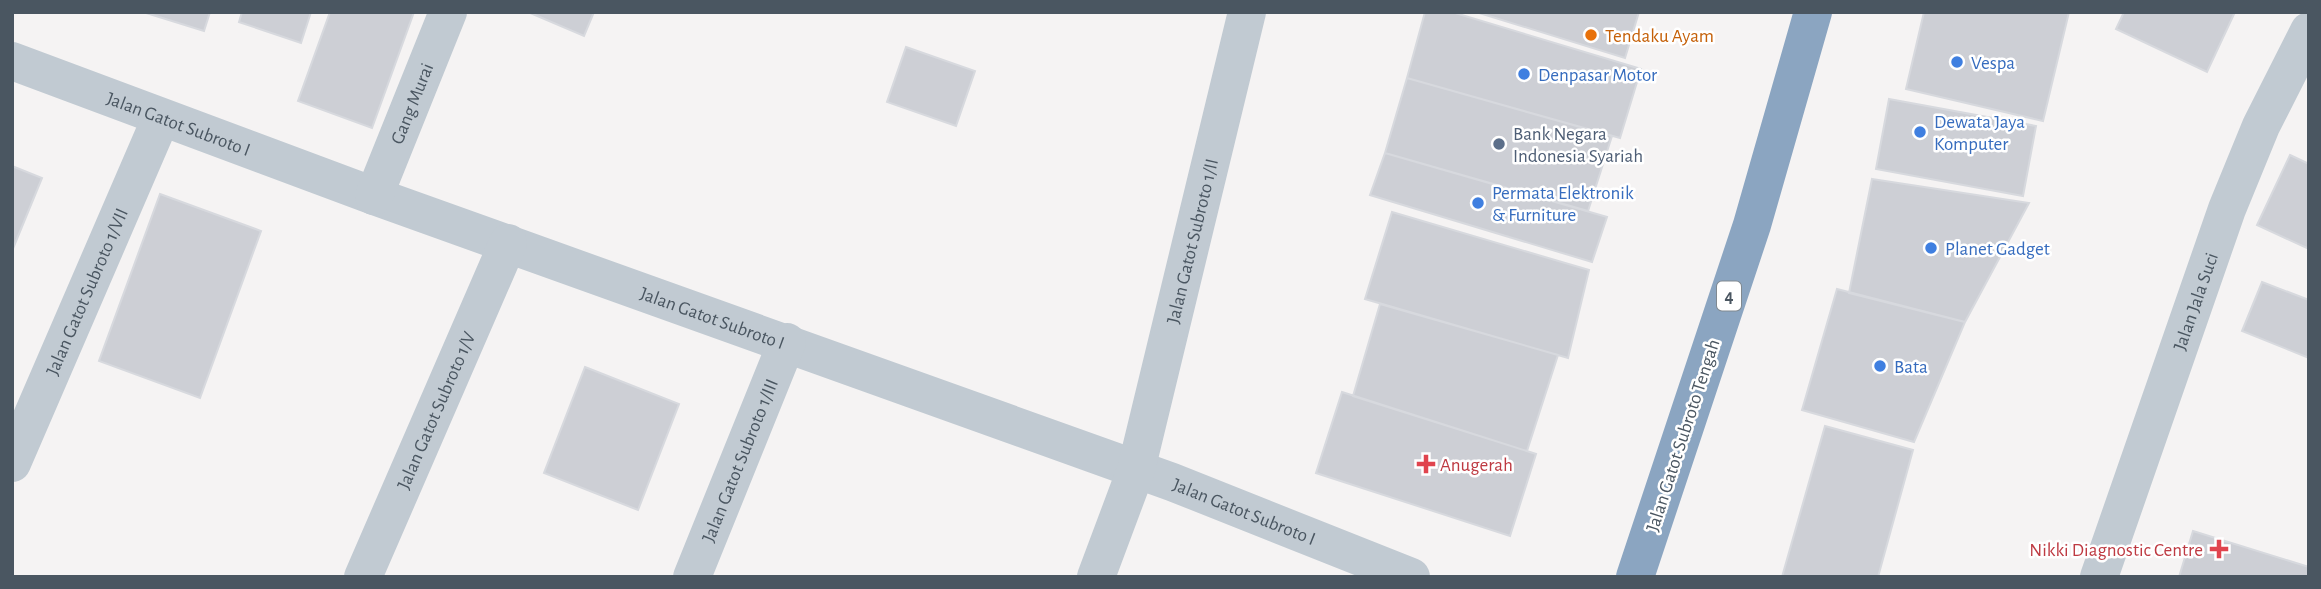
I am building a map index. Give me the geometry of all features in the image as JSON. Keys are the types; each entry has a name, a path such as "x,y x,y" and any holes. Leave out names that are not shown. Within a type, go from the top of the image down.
{"highway":[{"name":"Jalan Gatot Subroto Tengah","path":"1635,577 1752,225 1814,12"}],"street":[{"name":"Gang Murai","path":"374,196 448,12"},
{"name":"Jalan Gatot Subroto 1/II","path":"1096,577 1136,470 1247,12"},
{"name":"Jalan Jala Suci","path":"2099,577 2227,209 2261,126 2309,31"},
{"name":"Jalan Gatot Subroto I","path":"12,61 374,196 787,342 1136,470 1411,577"},
{"name":"Jalan Gatot Subroto 1/VII","path":"12,463 161,118"},
{"name":"Jalan Gatot Subroto 1/V","path":"363,577 508,243"},
{"name":"Jalan Gatot Subroto 1/III","path":"692,577 787,342"}],"building":[{"path":"143,12 210,12 204,31"},
{"path":"242,12 311,12 301,43 239,22"},
{"path":"330,12 414,12 372,128 298,101"},
{"path":"528,12 594,12 584,36"},
{"name":"Denpasar Motor","path":"1425,12 1452,12 1641,69 1620,138 1407,78"},
{"name":"Tendaku Ayam","path":"1476,12 1639,12 1625,58"},
{"path":"1924,12 2069,12 2043,121 1906,89"},
{"path":"2124,12 2235,12 2207,72 2116,29"},
{"path":"906,47 975,71 956,126 887,102"},
{"name":"Bank Negara Indonesia Syariah","path":"1407,78 1612,136 1588,211 1385,153"},
{"path":"1889,99 2036,126 2023,196 1876,169"},
{"name":"Permata Elektronik & Furniture","path":"1385,153 1607,217 1592,262 1370,195"},
{"path":"2290,155 2309,164 2309,249 2257,225"},
{"path":"12,166 42,178 12,251"},
{"name":"Planet Gadget","path":"1872,179 2029,203 1965,322 1849,293"},
{"path":"160,194 261,231 200,398 99,361"},
{"path":"1392,212 1589,270 1568,358 1365,299"},
{"path":"2262,282 2309,300 2309,358 2242,331"},
{"name":"Bata","path":"1837,289 1965,322 1914,442 1802,410"},
{"path":"1380,304 1558,355 1527,451 1353,396"},
{"path":"585,367 679,404 638,510 544,473"},
{"name":"Anugerah","path":"1342,392 1536,454 1510,536 1316,473"},
{"path":"1825,426 1913,450 1878,577 1782,577"},
{"name":"Nikki Diagnostic Centre","path":"2193,531 2309,567 2309,577 2179,577"}],"place":[{"name":"Tendaku Ayam","path":"1591,35"},
{"name":"Vespa","path":"1957,62"},
{"name":"Denpasar Motor","path":"1524,74"},
{"name":"Dewata Jaya Komputer","path":"1920,132"},
{"name":"Bank Negara Indonesia Syariah","path":"1499,144"},
{"name":"Permata Elektronik & Furniture","path":"1478,203"},
{"name":"Planet Gadget","path":"1931,248"},
{"name":"Bata","path":"1880,366"},
{"name":"Anugerah","path":"1426,464"},
{"name":"Nikki Diagnostic Centre","path":"2219,549"}]}
